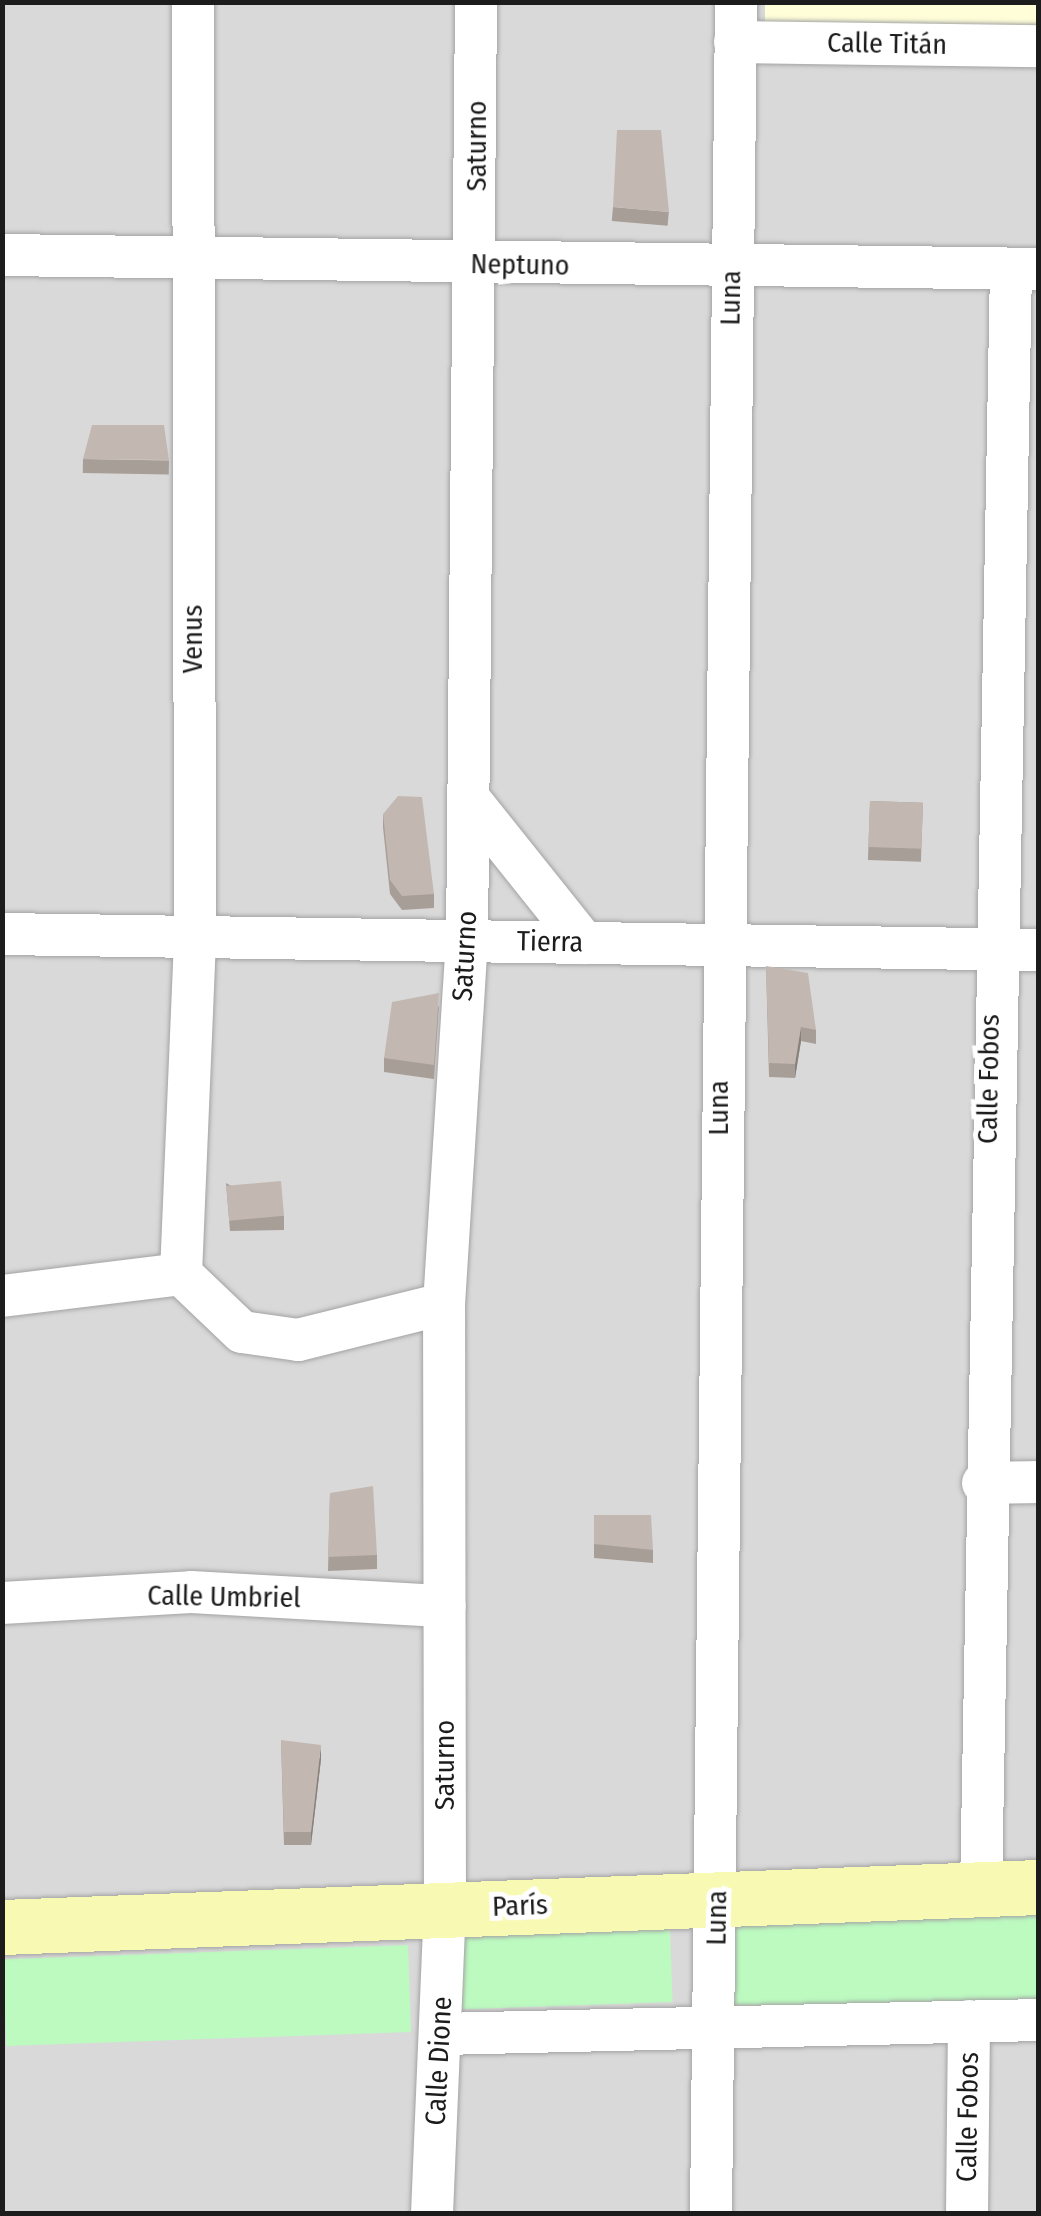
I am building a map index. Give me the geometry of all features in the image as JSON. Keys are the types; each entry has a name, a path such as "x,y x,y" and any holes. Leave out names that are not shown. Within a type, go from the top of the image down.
{"street":[{"name":"Venus","path":"181,1274 196,936 190,258 192,2"},
{"name":"Saturno","path":"445,1908 444,1304 467,941 477,265 476,2"},
{"name":"Calle Titán","path":"735,22 1038,46"},
{"name":"Luna","path":"710,2214 718,1899 720,945 735,22"},
{"name":"Neptuno","path":"2,256 1025,269"},
{"name":"Calle Fobos","path":"981,1889 982,1483 992,949 1025,269"},
{"path":"470,800 584,943"},
{"name":"Tierra","path":"2,934 1038,950"},
{"path":"2,1296 181,1274 242,1332 298,1340 444,1304"},
{"path":"982,1483 1038,1482"},
{"name":"Calle Umbriel","path":"2,1603 191,1592 445,1606"},
{"name":"París","path":"2,1927 1038,1887"},
{"name":"Calle Dione","path":"432,2214 445,1908"},
{"path":"441,2034 1038,2020"},
{"name":"Calle Fobos","path":"967,2214 969,2021"}],"shaded area":[{"path":"3,3 1038,3 1038,2213 3,2213"},
{"path":"765,3 1038,3 1038,28 765,24"}],"green space":[{"path":"728,1911 1038,1911 1038,2005 728,2005"},
{"path":"670,1929 673,2002 457,2009 454,1937"},
{"path":"408,1945 411,2032 6,2046 3,1959"}],"building":[{"path":"617,130 661,130 669,212 613,207"},
{"path":"92,425 164,425 169,460 83,459"},
{"path":"398,796 422,797 434,894 402,896 390,880 383,814"},
{"path":"870,801 923,803 921,849 868,847"},
{"path":"766,966 808,973 816,1030 801,1027 795,1064 769,1063"},
{"path":"439,993 434,1065 384,1058 392,1002"},
{"path":"281,1181 284,1216 229,1221 226,1186"},
{"path":"373,1486 377,1555 328,1557 330,1493"},
{"path":"594,1515 651,1515 653,1550 594,1544"},
{"path":"281,1740 321,1745 311,1832 284,1832"}]}
